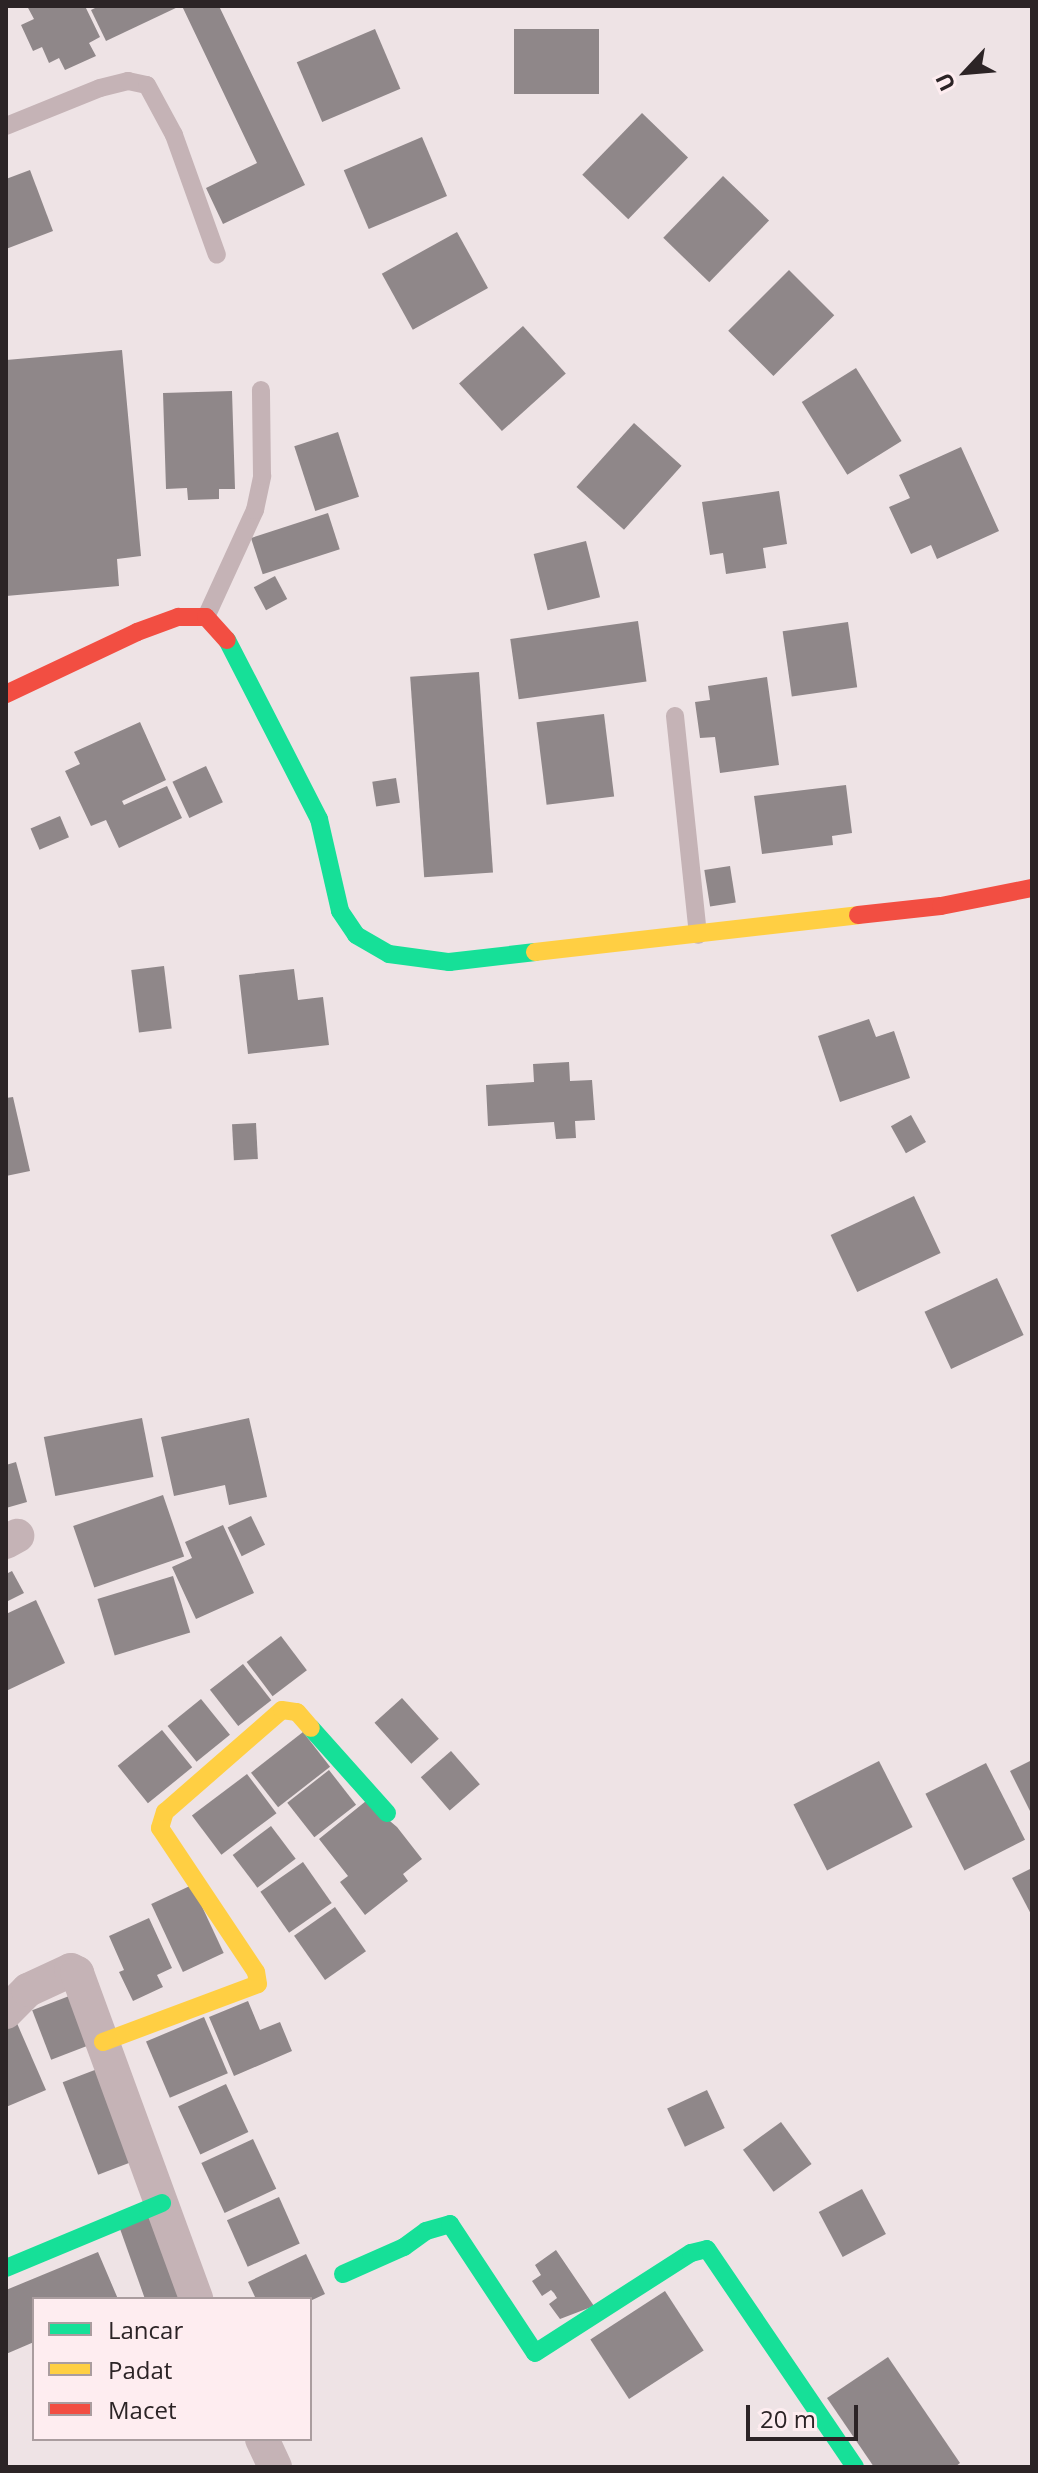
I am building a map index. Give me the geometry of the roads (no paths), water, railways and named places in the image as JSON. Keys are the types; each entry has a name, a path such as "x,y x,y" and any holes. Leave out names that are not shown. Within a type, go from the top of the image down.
{"street":[{"path":"6,694 137,632 178,617 206,617 231,645 319,819 340,911 356,935 389,954 449,962 941,906 1032,888"},
{"path":"103,2042 258,1984 256,1972 160,1828 165,1812 282,1710 297,1712 387,1813"},
{"path":"6,2012 28,1990 75,1971 195,2297"},
{"path":"6,2268 162,2203"},
{"path":"343,2274 404,2247 426,2231 450,2224 535,2353 691,2253 707,2249 855,2467"},
{"path":"263,2441 275,2467"}],"lane":[{"path":"6,126 100,88 128,81 147,85 174,135 217,255"},
{"path":"206,617 255,510 262,476 261,390"},
{"path":"675,716 698,935"}]}
